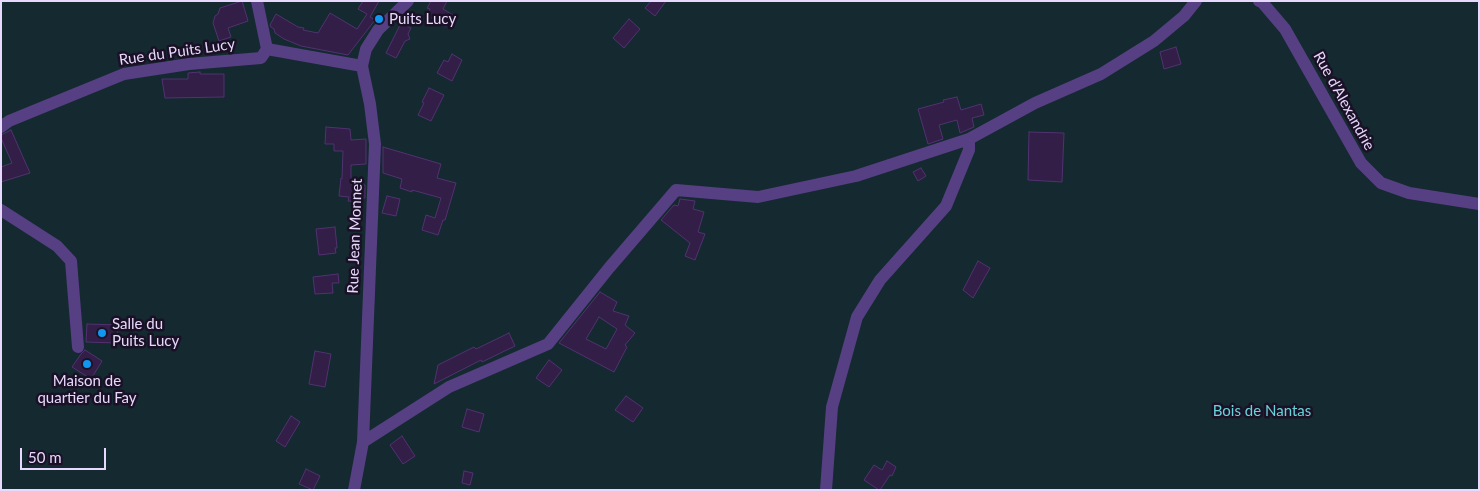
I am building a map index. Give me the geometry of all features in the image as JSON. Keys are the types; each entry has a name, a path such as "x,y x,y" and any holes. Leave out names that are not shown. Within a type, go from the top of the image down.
{"street":[{"path":"257,1 267,48 362,66 366,49 378,30 408,1"},
{"path":"363,442 449,387 548,344 609,268 676,190 758,197 856,176 969,139 1035,103 1102,74 1154,41 1184,16 1196,1"},
{"name":"Rue d’Alexandrie","path":"1262,1 1285,29 1361,163 1381,182 1409,193 1479,204"},
{"name":"Rue du Puits Lucy","path":"1,127 9,121 124,74 189,64 261,58 267,48"},
{"name":"Rue Jean Monnet","path":"354,490 363,442 375,144 370,104 362,66"},
{"path":"826,490 832,407 857,317 880,280 946,206 969,150 969,139"},
{"path":"1,210 57,246 71,261 78,348"}],"green space":[{"name":"Bois de Nantas","path":"1,1 1479,1 1479,490 1,490"}],"building":[{"path":"242,1 248,21 228,28 231,37 219,41 213,23 215,16 220,8"},
{"path":"363,1 379,1 370,17 375,20 348,55 301,46 275,33 270,25 276,14 298,27 304,28 303,30 318,33 330,13 357,29 367,14 358,9"},
{"path":"431,1 447,1 443,9 453,15 446,27 427,15 430,9 427,8"},
{"path":"651,1 666,1 655,16 645,8"},
{"path":"629,19 640,29 624,48 613,38"},
{"path":"401,23 411,28 408,34 410,39 405,41 396,58 386,53"},
{"path":"1176,47 1181,64 1164,69 1160,52"},
{"path":"452,54 462,60 452,81 437,73 444,60 448,62"},
{"path":"200,72 200,74 224,74 224,97 165,98 162,79 188,79 188,73"},
{"path":"429,88 444,95 431,121 418,115"},
{"path":"957,97 961,110 981,104 984,115 972,118 974,127 960,133 957,120 939,125 943,139 928,144 918,109"},
{"path":"326,127 350,129 351,140 366,139 366,164 351,165 351,184 365,185 365,198 358,198 358,202 348,201 349,197 339,196 343,151 334,151 334,144 325,144"},
{"path":"11,130 30,173 1,182 1,167 12,163 1,135"},
{"path":"1029,132 1064,133 1062,182 1028,180"},
{"path":"383,147 441,164 437,178 456,183 445,220 443,220 438,235 422,230 426,215 435,218 441,198 400,188 402,179 383,173"},
{"path":"921,168 926,176 918,181 913,172"},
{"path":"387,196 400,199 396,216 382,213"},
{"path":"680,199 695,201 693,209 704,212 698,232 705,234 695,260 685,256 690,243 661,220 674,205 678,206"},
{"path":"335,227 336,253 319,255 316,229"},
{"path":"978,261 990,268 973,298 963,290"},
{"path":"338,274 339,283 332,283 333,293 315,294 313,277"},
{"path":"600,292 617,302 613,311 629,316 625,325 635,333 625,345 627,347 614,372 559,343","holes":["599,317 617,329 606,349 586,339"]},
{"name":"Salle du Puits Lucy","path":"87,324 118,325 117,343 86,342"},
{"path":"509,333 515,346 482,362 481,360 434,384 438,365 474,347 476,349"},
{"name":"Maison de quartier du Fay","path":"85,350 102,361 91,379 72,367"},
{"path":"315,351 331,354 325,387 309,384"},
{"path":"549,360 562,370 549,387 536,378"},
{"path":"626,396 643,408 633,422 615,410"},
{"path":"467,409 484,414 479,432 462,427"},
{"path":"291,416 300,422 285,447 276,441"},
{"path":"402,436 415,456 403,464 390,445"},
{"path":"887,461 896,467 892,476 890,475 879,490 864,480 874,465 882,470"},
{"path":"306,469 320,476 313,490 299,484"},
{"path":"464,471 473,473 470,485 462,483"}],"place":[{"name":"Puits Lucy","path":"379,19"},
{"name":"Salle du Puits Lucy","path":"102,333"},
{"name":"Maison de quartier du Fay","path":"87,364"}]}
